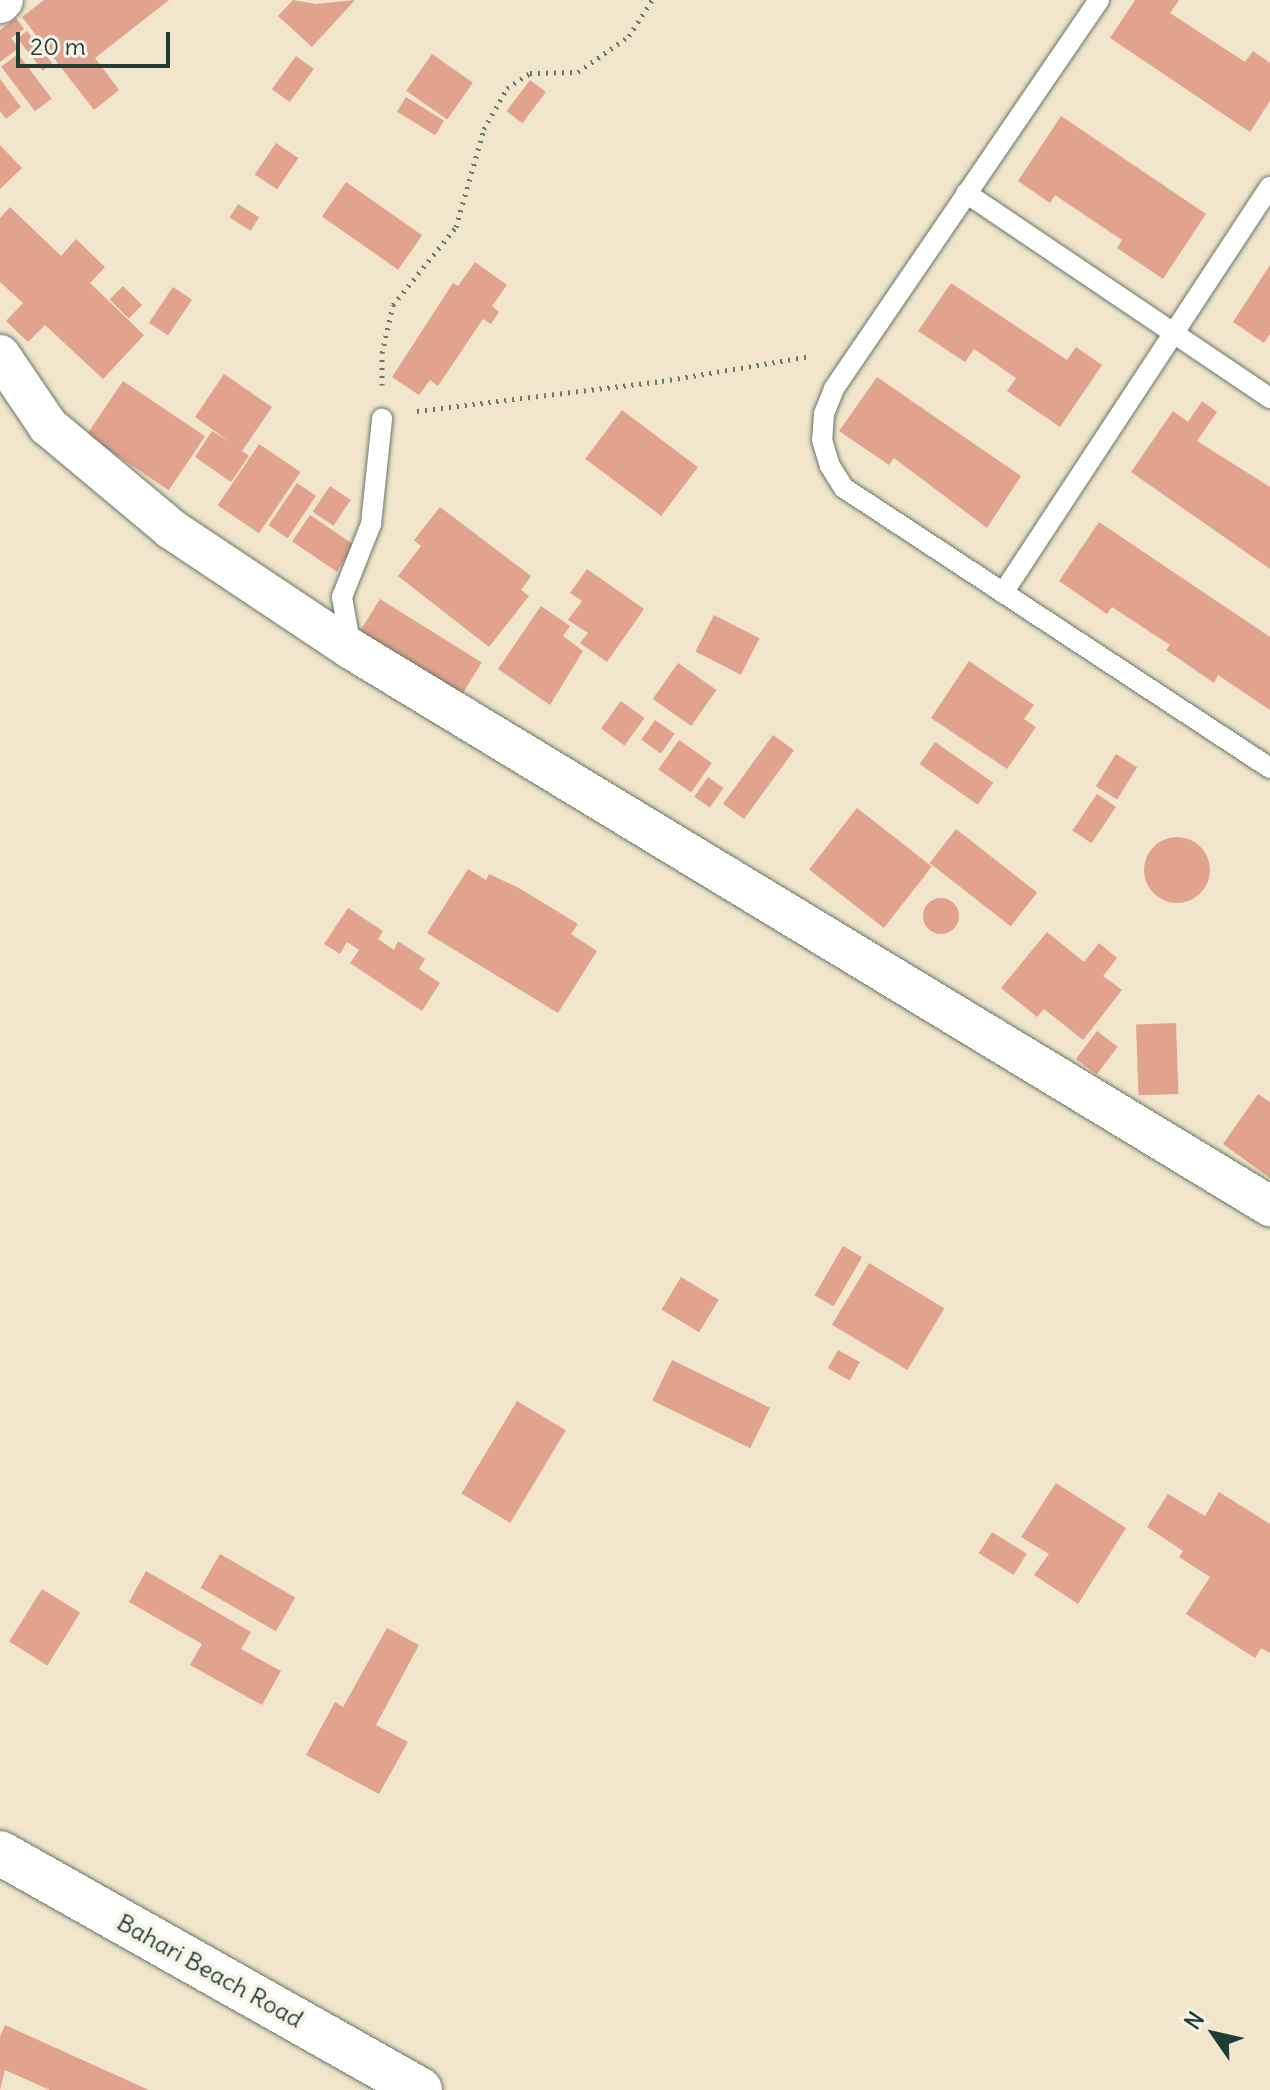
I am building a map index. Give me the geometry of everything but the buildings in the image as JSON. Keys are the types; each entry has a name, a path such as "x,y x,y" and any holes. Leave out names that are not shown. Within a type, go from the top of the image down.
{"street":[{"path":"0,355 48,426 171,529 351,649 1270,1206"},
{"name":"Bahari Beach Road","path":"0,1853 420,2090"}],"lane":[{"path":"1099,0 858,352 824,414 822,440 830,466 844,488 1270,768"},
{"path":"1003,593 1270,187"},
{"path":"966,193 1270,398"},
{"path":"351,649 342,597 371,524 382,419"}],"path":[{"path":"652,0 629,36 578,72 530,73 507,88 484,129 456,227 393,305 382,353 382,419 565,390 662,381 767,359 858,352"}]}
